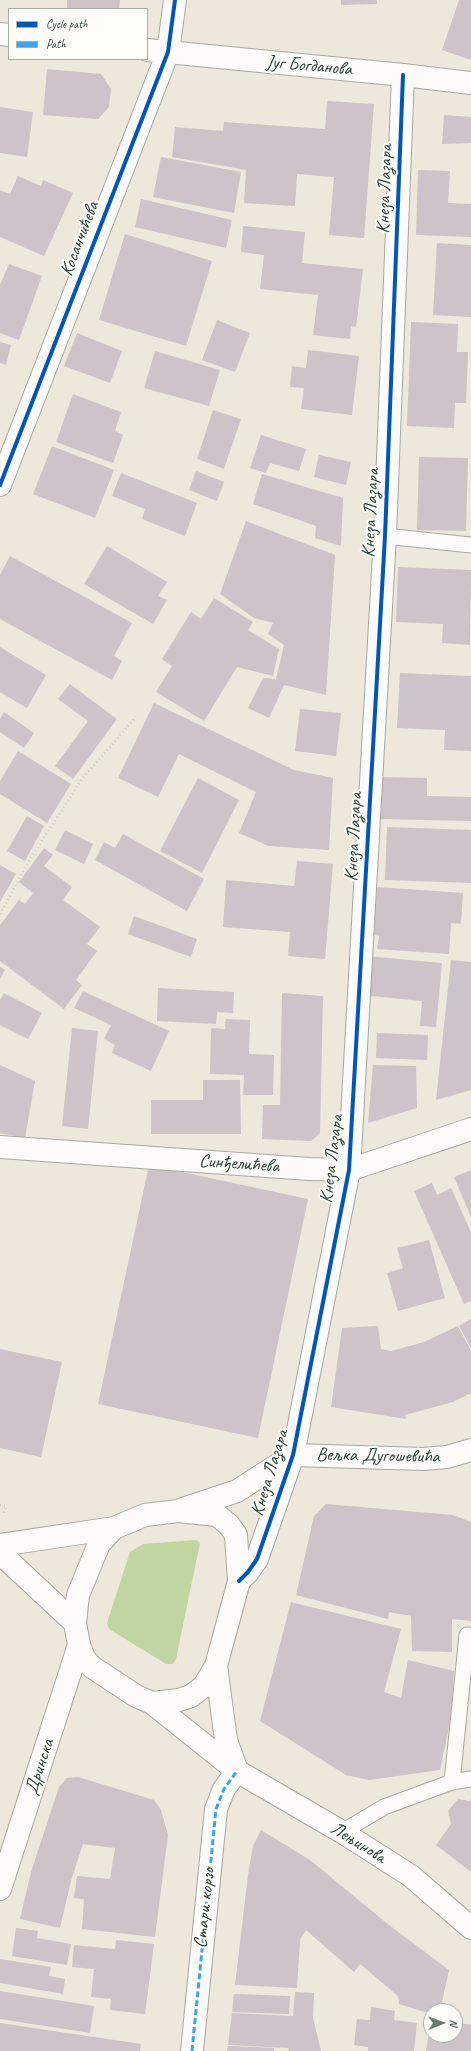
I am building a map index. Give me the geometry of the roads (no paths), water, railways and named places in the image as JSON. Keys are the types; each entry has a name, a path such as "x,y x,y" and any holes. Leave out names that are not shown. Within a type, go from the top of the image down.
{"street":[{"name":"Косанчићева","path":"0,486 174,0"},
{"name":"Југ Богданова","path":"157,51 471,83"},
{"name":"Кнеза Лазара","path":"239,1581 258,1559 293,1455 349,1170 385,536 403,75"},
{"name":"Синђелићева","path":"0,1147 309,1169 349,1170 471,1129"},
{"name":"Вељка Дугошевића","path":"178,1511 237,1492 293,1455 423,1459 447,1457 471,1450"},
{"path":"0,1545 114,1528 145,1515 178,1511 217,1515 230,1525 236,1535 239,1581 216,1666 204,1686 191,1696 179,1700 152,1703"},
{"path":"74,1623 78,1595 99,1544 114,1528"},
{"path":"0,1553 74,1623"},
{"name":"Лењинова","path":"74,1623 79,1645 84,1658 92,1667 136,1696 152,1703 236,1771 342,1832 411,1876 471,1928"},
{"name":"Дринска","path":"0,1889 79,1645"},
{"path":"216,1666 226,1740 236,1771"},
{"name":"Стари корзо","path":"192,2051 216,1809 224,1789 236,1771"}],"lane":[{"path":"385,536 471,545"},
{"path":"452,1782 468,1635"},
{"path":"342,1832 384,1806 452,1782 471,1779"}]}
